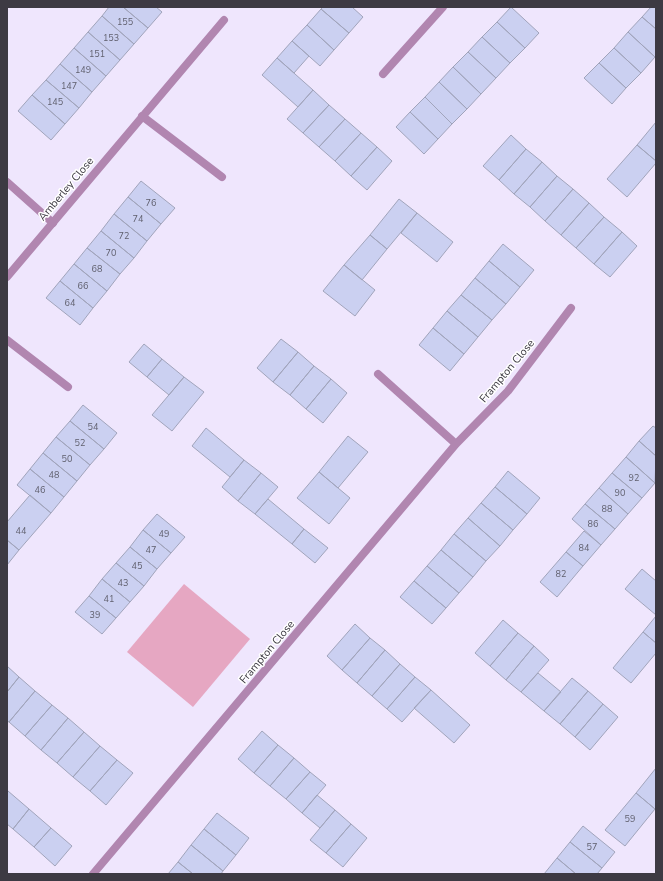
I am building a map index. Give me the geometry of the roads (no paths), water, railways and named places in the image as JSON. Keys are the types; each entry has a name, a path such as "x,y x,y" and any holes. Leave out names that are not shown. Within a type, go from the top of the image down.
{"street":[{"path":"383,74 440,8"},
{"name":"Amberley Close","path":"7,277 224,20"},
{"path":"142,116 222,177"},
{"path":"7,182 53,222"},
{"name":"Frampton Close","path":"93,874 456,444 508,391 571,308"},
{"path":"7,340 68,387"},
{"path":"378,374 456,444"}]}
